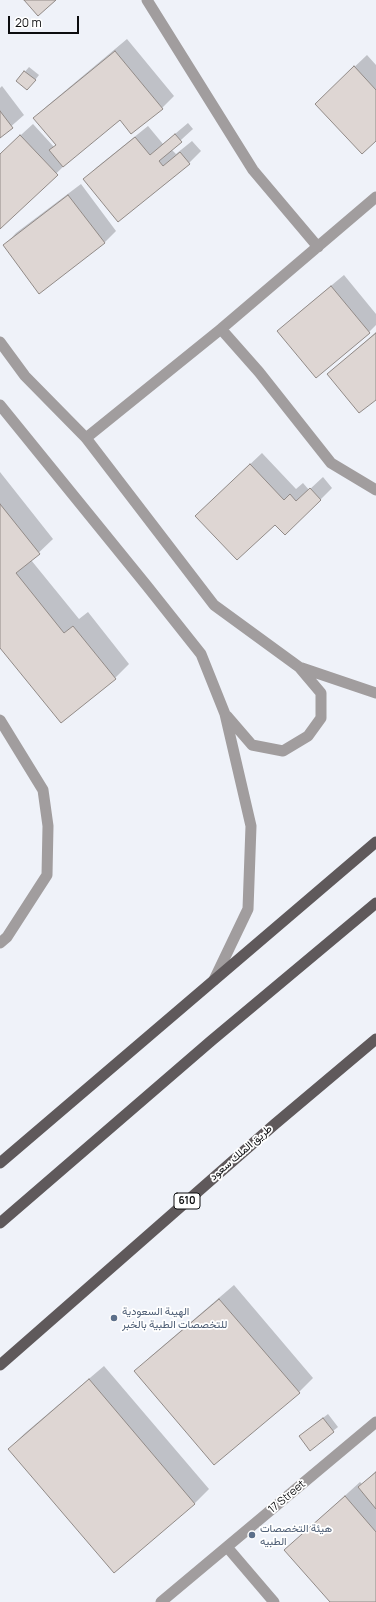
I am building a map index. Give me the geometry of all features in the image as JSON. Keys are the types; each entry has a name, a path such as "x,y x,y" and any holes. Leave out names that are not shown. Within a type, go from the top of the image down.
{"main road":[{"path":"0,1163 376,842"},
{"path":"0,1223 211,1041 376,903"},
{"name":"طريق الملك سعود","path":"0,1365 275,1124 376,1039"}],"street":[{"path":"147,0 253,170 318,246"},
{"path":"86,438 222,329 376,197"},
{"path":"222,329 259,372 330,463 376,490"},
{"path":"0,342 25,376 86,438 214,605 299,667 321,693 321,718 308,736 283,751 252,745 225,714"},
{"path":"0,405 148,586 201,654 225,714 251,826 248,909 214,980"},
{"path":"299,667 376,693"},
{"path":"0,720 43,790 48,826 47,875 7,937 0,943"},
{"name":"17 Street","path":"161,1602 376,1422"},
{"path":"227,1547 274,1602"}],"building":[{"path":"24,0 56,0 38,16"},
{"path":"115,51 163,109 131,134 120,120 63,167 49,150 56,145 33,118"},
{"path":"354,66 376,90 376,141 362,154 315,104"},
{"path":"24,71 36,80 27,90 16,81"},
{"path":"0,111 13,128 0,138"},
{"path":"175,134 182,142 159,161 163,166 180,152 190,164 118,222 83,179 135,137 150,155"},
{"path":"20,135 58,175 0,229 0,154"},
{"path":"68,195 105,243 39,294 3,245"},
{"path":"331,286 370,333 316,378 277,331"},
{"path":"376,333 376,400 359,413 327,374"},
{"path":"250,464 284,500 290,494 296,501 310,488 321,500 285,535 275,525 237,560 195,516"},
{"path":"0,504 40,554 16,573 64,633 73,626 116,679 61,723 0,648"},
{"path":"219,1299 300,1393 214,1465 134,1371"},
{"path":"89,1379 195,1504 114,1573 8,1449"},
{"path":"323,1418 334,1432 310,1451 299,1436"},
{"path":"376,1472 376,1509 358,1487"},
{"path":"345,1496 376,1532 376,1602 330,1602 284,1550"}],"place":[{"name":"الهيىة السعودية للتخصصات الطبية بالخبر","path":"114,1318"},
{"name":"هيئة التخصصات الطبيه","path":"252,1535"}]}
